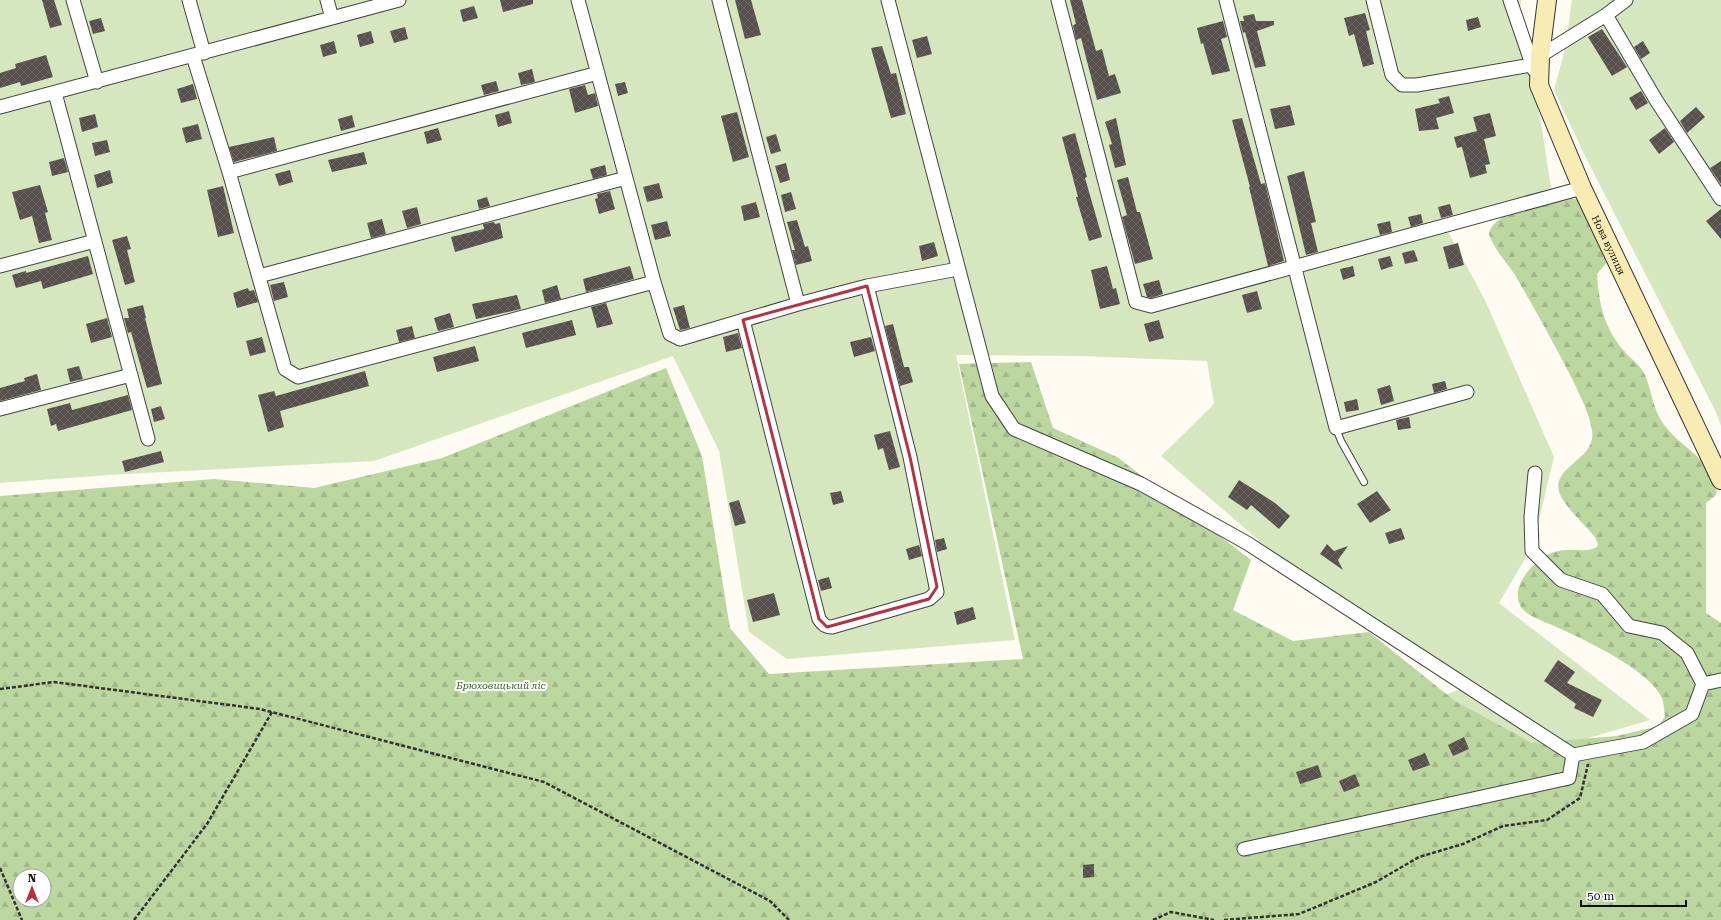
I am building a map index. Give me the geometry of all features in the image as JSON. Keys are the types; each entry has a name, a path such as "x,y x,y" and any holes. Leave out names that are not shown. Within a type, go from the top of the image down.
{"street":[{"path":"73,0 97,82"},
{"path":"189,0 198,54 229,172 285,369 298,377 654,282"},
{"path":"327,0 332,18"},
{"path":"0,107 399,0"},
{"path":"578,0 654,282 670,334 680,339 798,304 867,286 958,269"},
{"path":"719,0 798,304"},
{"path":"888,0 992,396 1014,429 1141,484 1247,543 1573,755 1643,742 1692,714 1703,684 1687,653 1662,633 1629,626 1602,594 1561,580 1532,551 1530,517 1535,473"},
{"path":"1058,0 1136,302 1151,306 1294,265 1582,188"},
{"path":"1226,0 1336,428 1467,392"},
{"path":"1373,0 1392,75 1402,85 1417,85 1536,60 1606,16 1626,0"},
{"path":"1510,0 1536,60"},
{"name":"Нова вулиця","path":"1547,0 1536,60 1539,85 1582,188 1721,480"},
{"path":"1606,16 1656,100 1721,199"},
{"path":"229,172 598,73"},
{"path":"55,92 148,439"},
{"path":"259,276 626,178"},
{"path":"0,266 95,241"},
{"path":"743,320 819,619 822,624 827,627 832,627 929,599 937,592 910,457 867,286"},
{"path":"0,409 131,375"},
{"path":"1703,684 1721,680"},
{"path":"1244,849 1569,778 1573,755"}],"lane":[{"path":"1336,428 1341,441 1364,482"}],"path":[{"path":"0,689 54,682 260,709 544,782 770,901 789,920"},
{"path":"134,920 207,824 272,712"},
{"path":"1224,920 1299,914 1376,882 1419,856 1463,844 1503,826 1547,820 1580,798 1592,752"},
{"path":"0,868 22,920"},
{"path":"1153,920 1171,912 1214,920"}],"highlighted area":[{"path":"867,286 910,457 937,587 929,599 832,627 827,627 819,619 743,320"}],"green space":[{"path":"0,0 1521,0 1520,10 1541,123 1551,188 1446,228 1484,298 1554,457 1533,545 1499,603 1650,720 1585,739 1230,774 1474,684 1292,569 1161,456 1214,404 1207,361 1080,356 956,355 1015,640 787,659 749,632 719,451 673,356 374,461 108,475 0,483"},
{"path":"1572,0 1721,0 1721,426 1716,412 1585,156 1554,90 1565,49"},
{"name":"Брюховицький ліс","path":"1569,197 1578,200 1607,262 1597,274 1599,296 1607,325 1618,343 1645,375 1654,404 1664,425 1703,463 1716,487 1717,492 1715,496 1706,503 1706,613 1721,623 1721,920 0,920 0,496 214,479 314,488 442,458 666,368 702,456 730,628 769,674 1023,659 959,364 1031,362 1053,428 1117,457 1251,560 1233,610 1293,641 1369,632 1455,701 1532,743 1617,736 1659,726 1665,716 1663,700 1655,687 1643,676 1596,646 1531,616 1521,607 1518,600 1518,592 1523,578 1533,566 1544,557 1558,551 1591,549 1597,547 1598,544 1595,537 1574,515 1563,500 1558,489 1560,480 1565,472 1587,450 1592,441 1592,430 1588,414 1549,334 1515,275 1491,240 1489,234 1493,226 1500,219 1523,208"}],"building":[{"path":"42,0 54,0 62,25 50,28"},
{"path":"500,0 533,0 533,4 503,12"},
{"path":"735,0 751,0 761,35 745,39"},
{"path":"1070,0 1082,0 1096,51 1102,49 1109,76 1115,74 1121,93 1097,100 1081,38 1076,40 1073,25 1076,24"},
{"path":"474,6 478,18 463,22 460,10"},
{"path":"1365,13 1370,30 1366,31 1374,64 1363,67 1354,34 1349,36 1344,18"},
{"path":"1254,14 1256,21 1274,21 1274,25 1257,31 1266,66 1255,68 1245,32 1243,33 1240,21 1244,21 1243,16"},
{"path":"1478,17 1481,27 1468,31 1466,20"},
{"path":"101,18 105,31 93,34 89,21"},
{"path":"1223,21 1227,37 1221,39 1230,71 1212,75 1197,28"},
{"path":"405,27 408,39 394,43 390,31"},
{"path":"1602,29 1627,67 1612,76 1588,37"},
{"path":"371,31 374,43 360,47 357,35"},
{"path":"927,36 932,54 917,58 912,40"},
{"path":"334,41 337,53 323,57 320,45"},
{"path":"1643,41 1650,53 1641,59 1634,47"},
{"path":"882,46 891,74 896,73 906,114 891,118 871,48"},
{"path":"46,55 53,77 21,86 20,82 0,88 0,73 16,68 15,64"},
{"path":"532,69 535,82 521,85 518,73"},
{"path":"496,81 499,91 484,95 481,85"},
{"path":"625,82 628,93 618,96 615,84"},
{"path":"193,84 197,99 181,103 177,89"},
{"path":"585,85 588,95 595,93 598,106 575,113 569,89"},
{"path":"1641,91 1648,103 1636,110 1629,98"},
{"path":"1449,96 1454,113 1436,118 1439,129 1419,131 1415,109 1440,103 1438,99"},
{"path":"1290,105 1295,125 1275,129 1270,109"},
{"path":"1696,107 1705,117 1687,133 1680,121"},
{"path":"509,111 512,123 498,127 495,115"},
{"path":"737,112 749,157 733,162 721,116"},
{"path":"1490,113 1496,136 1484,139 1490,164 1485,165 1487,173 1470,178 1462,147 1457,148 1454,137 1477,131 1473,117"},
{"path":"95,114 98,127 82,132 79,118"},
{"path":"352,115 355,127 341,131 338,119"},
{"path":"1116,118 1126,165 1115,168 1109,145 1112,144 1105,122"},
{"path":"1242,118 1261,184 1265,183 1284,261 1268,266 1250,187 1232,120"},
{"path":"198,124 202,139 186,143 182,128"},
{"path":"438,128 442,140 427,144 424,132"},
{"path":"1665,128 1674,142 1659,154 1649,140"},
{"path":"1075,133 1087,177 1085,178 1102,237 1089,241 1076,197 1078,197 1062,137"},
{"path":"776,134 781,151 771,154 766,137"},
{"path":"274,137 277,151 234,162 229,147"},
{"path":"107,140 110,152 95,156 92,143"},
{"path":"364,152 367,164 332,172 328,160"},
{"path":"64,158 68,172 52,176 49,162"},
{"path":"1721,161 1721,184 1710,168"},
{"path":"786,163 790,180 780,183 775,166"},
{"path":"605,165 607,175 593,179 590,169"},
{"path":"110,170 113,183 97,188 94,175"},
{"path":"290,170 293,182 279,186 275,174"},
{"path":"1304,171 1316,222 1311,223 1318,252 1306,255 1287,176"},
{"path":"1128,177 1137,212 1140,212 1153,259 1135,264 1122,217 1127,215 1117,180"},
{"path":"659,183 663,198 647,202 643,187"},
{"path":"40,185 48,212 45,213 52,240 39,243 32,216 20,220 12,192"},
{"path":"223,186 234,233 218,237 207,190"},
{"path":"610,191 615,209 599,214 595,199 598,198 597,194"},
{"path":"791,192 796,209 785,212 781,195"},
{"path":"487,197 490,206 479,209 477,200"},
{"path":"756,202 760,217 744,221 741,206"},
{"path":"1450,204 1453,215 1441,218 1438,207"},
{"path":"417,207 421,224 407,228 402,211"},
{"path":"1721,209 1721,239 1706,221"},
{"path":"1421,214 1423,223 1411,227 1408,217"},
{"path":"382,219 386,234 371,238 367,223"},
{"path":"797,220 805,247 808,246 812,261 796,265 792,250 795,250 787,222"},
{"path":"667,221 671,236 655,240 651,225"},
{"path":"1390,221 1392,232 1380,235 1377,224"},
{"path":"494,222 495,224 500,223 503,238 455,252 451,237 484,229 483,224"},
{"path":"127,236 131,249 127,250 135,282 125,285 112,240"},
{"path":"934,242 938,256 922,261 919,246"},
{"path":"1458,243 1464,265 1449,269 1443,247"},
{"path":"1414,250 1418,261 1405,264 1402,253"},
{"path":"88,256 93,274 43,289 41,281 16,288 12,275 26,271 26,273"},
{"path":"1390,256 1393,266 1381,270 1378,259"},
{"path":"630,266 634,279 586,292 583,279"},
{"path":"1107,266 1113,289 1116,288 1120,304 1100,309 1091,270"},
{"path":"1353,266 1355,276 1343,280 1340,269"},
{"path":"1159,280 1163,294 1151,298 1147,297 1143,284"},
{"path":"284,282 288,297 274,301 270,285"},
{"path":"557,285 561,299 545,303 542,290"},
{"path":"248,288 249,291 254,290 258,302 237,308 233,293"},
{"path":"1257,291 1262,309 1247,313 1242,295"},
{"path":"517,295 521,309 476,319 472,304"},
{"path":"606,303 613,324 597,328 591,307"},
{"path":"143,305 162,384 147,388 131,332 128,333 124,318 129,318 127,309"},
{"path":"684,305 690,328 680,330 673,308"},
{"path":"450,313 454,327 438,331 434,318"},
{"path":"107,318 112,337 91,343 86,324"},
{"path":"572,320 576,335 526,348 522,333"},
{"path":"1159,320 1164,338 1149,342 1144,324"},
{"path":"893,324 904,367 909,367 913,382 900,386 885,326"},
{"path":"412,326 415,338 399,342 396,330"},
{"path":"738,333 742,348 726,352 723,337"},
{"path":"262,337 266,352 250,356 246,341"},
{"path":"871,337 875,351 854,357 850,342"},
{"path":"475,346 479,361 437,372 433,357"},
{"path":"79,366 83,379 70,382 67,369"},
{"path":"365,371 369,386 280,411 284,427 268,432 258,395 274,391 276,396"},
{"path":"37,374 41,390 0,401 0,388 25,381 24,378"},
{"path":"1445,381 1447,389 1434,393 1432,384"},
{"path":"1390,385 1394,401 1381,405 1377,389"},
{"path":"128,395 132,410 58,431 56,424 51,426 47,409 70,403 72,410"},
{"path":"1357,399 1359,410 1346,412 1344,402"},
{"path":"161,406 165,419 154,422 151,409"},
{"path":"1409,417 1411,428 1398,430 1396,420"},
{"path":"890,431 900,467 889,470 883,448 878,450 874,435"},
{"path":"161,451 164,462 125,472 122,461"},
{"path":"1239,480 1275,503 1290,516 1279,529 1251,505 1247,510 1228,497"},
{"path":"841,491 844,502 833,505 830,493"},
{"path":"1377,491 1391,510 1370,523 1357,504"},
{"path":"739,500 746,523 735,526 729,503"},
{"path":"1401,528 1405,539 1389,544 1385,533"},
{"path":"944,538 947,549 937,552 935,540"},
{"path":"1327,544 1334,551 1348,546 1338,560 1343,570 1320,554"},
{"path":"919,545 922,556 909,560 906,549"},
{"path":"829,577 832,588 821,591 818,580"},
{"path":"774,593 780,615 753,622 747,600"},
{"path":"973,607 976,619 957,625 954,612"},
{"path":"1558,660 1575,672 1567,683 1602,700 1593,717 1574,708 1576,704 1544,681"},
{"path":"1464,737 1469,749 1453,756 1448,745"},
{"path":"1425,753 1430,765 1413,771 1408,760"},
{"path":"1318,765 1322,777 1300,784 1296,772"},
{"path":"1355,774 1360,786 1344,792 1339,781"},
{"path":"1094,864 1094,877 1083,878 1083,865"}]}
